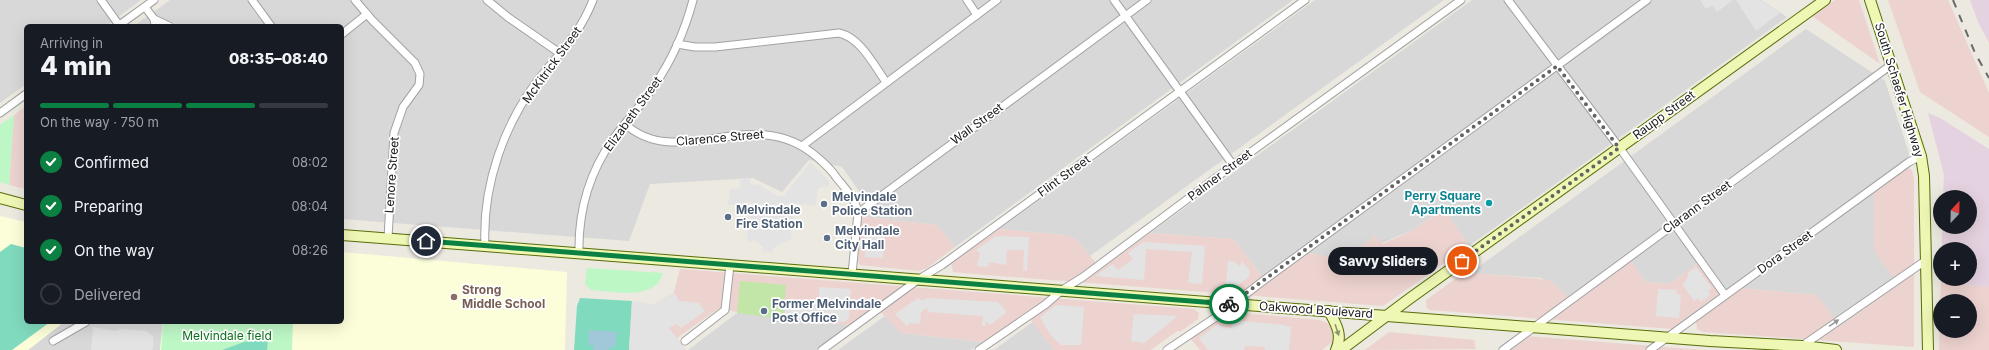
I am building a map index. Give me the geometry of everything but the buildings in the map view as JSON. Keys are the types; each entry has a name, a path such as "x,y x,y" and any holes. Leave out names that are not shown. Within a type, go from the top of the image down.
{"main road":[{"name":"Raupp Street","path":"1341,350 1825,0"},
{"name":"South Schaefer Highway","path":"1870,0 1921,156 1924,176 1928,350"},
{"path":"0,198 24,204"},
{"name":"Oakwood Boulevard","path":"344,235 1062,290 1532,328 1836,350"},
{"path":"1329,311 1340,332 1340,343 1336,350"}],"street":[{"path":"101,0 118,24"},
{"path":"122,24 154,0"},
{"path":"252,0 270,24"},
{"name":"Lenore Street","path":"355,0 415,62 420,74 419,85 403,107 394,133 388,238"},
{"path":"487,0 509,18 561,54"},
{"name":"McKitrick Street","path":"485,246 488,194 504,142 528,96 542,75 561,54 577,32 593,0"},
{"name":"Elizabeth Street","path":"579,254 580,220 589,185 604,154 655,85 682,35 694,0"},
{"path":"967,0 977,15"},
{"path":"802,146 997,0"},
{"path":"1114,0 1233,165"},
{"name":"Wall Street","path":"858,213 1146,0"},
{"name":"Flint Street","path":"822,350 919,279 942,265 1305,0"},
{"name":"Palmer Street","path":"979,350 1046,304 1062,290 1083,277 1233,165 1461,0"},
{"path":"1508,0 1619,148 1725,295"},
{"path":"1167,350 1216,317 1231,304 1647,0"},
{"path":"145,6 154,23"},
{"path":"344,32 367,14"},
{"path":"677,44 715,47 839,33 850,36 858,42 886,82"},
{"name":"Clarann Street","path":"1503,350 1891,65"},
{"path":"0,113 24,95"},
{"name":"Clarence Street","path":"625,124 642,137 662,142 760,134 781,137 802,146 832,170 855,203 858,213"},
{"name":"Dora Street","path":"1650,350 1909,162 1921,156"},
{"path":"852,274 858,213"},
{"path":"1800,348 1925,261"},
{"path":"685,341 725,310 727,305 730,265"},
{"path":"53,341 83,324"}],"shaded area":[{"path":"0,0 141,0 109,24 24,24 24,85 0,103"},
{"path":"170,0 1293,0 955,247 937,225 863,217 871,208 842,167 809,160 782,192 753,178 650,184 629,241 344,219 344,24 137,24"},
{"path":"1315,0 1444,0 1090,256 1076,239 1066,235 999,229"},
{"path":"1472,0 1761,0 1787,17 1469,246 1443,209 1413,230 1363,251 1329,257 1309,253 1267,283 1234,239 1150,233"},
{"path":"1700,0 1733,0 1717,12 1712,5 1706,9"},
{"path":"1736,0 1760,0 1780,13 1756,31"},
{"path":"1835,0 1859,0 1880,64 1812,16"},
{"path":"1888,0 1948,0 1989,93 1989,137 1920,92"},
{"path":"1970,0 1989,0 1989,43 1978,22"},
{"path":"1806,29 1885,81 1909,153 1908,168 1874,193 1898,284 1840,327 1817,295 1740,288 1720,293 1698,263 1670,284 1646,282 1631,261 1573,303 1542,278 1470,273"},
{"path":"24,108 24,189 9,185 14,115"},
{"path":"1928,113 1940,118 1989,149 1989,287 1977,286 1977,242 1942,242 1942,234 1977,234 1977,190 1943,190 1944,175"},
{"path":"810,162 829,181 829,186 818,188 816,206 793,203 787,207 786,211 792,208 793,211 791,239 773,248 772,252 763,251 763,247 754,240 749,243 747,240 749,207 755,203 749,202 743,205 728,205 730,189 736,189 741,186 740,180 750,178 751,185 757,184 778,196 784,196"},
{"path":"1908,168 1912,170 1914,180 1914,347 1703,332 1697,329 1696,322 1740,288 1817,295 1841,326 1898,284 1874,251 1874,193"},
{"path":"1444,209 1469,246 1383,306 953,272 951,263 999,229 1066,235 1076,239 1101,269 1150,233 1234,239 1267,283 1309,253 1329,257 1363,251 1361,247 1375,236 1383,244 1413,230"},
{"path":"0,216 24,222 24,324 61,324 28,350 0,350"},
{"path":"863,217 937,225 955,247 927,268 919,271 860,265 858,262 860,226"},
{"path":"866,228 885,229 883,258 865,257"},
{"path":"996,236 1029,237 1027,271 1023,270 1024,250 1007,250 1006,265 989,262 988,267 977,266 980,254 976,250"},
{"path":"1143,242 1205,246 1202,284 1188,283 1192,252 1146,249 1144,280 1095,276 1113,264 1118,270 1133,259 1128,253"},
{"name":"Strong Middle School","path":"344,252 567,272 565,350 160,350 163,324 344,324"},
{"path":"1228,261 1233,261 1240,266 1242,261 1250,271 1249,277 1235,287 1226,286"},
{"path":"1631,261 1646,282 1670,284 1698,263 1720,293 1672,329 1430,310 1427,308 1426,300 1465,272 1550,280 1574,303"},
{"path":"1696,267 1712,288 1708,291 1710,295 1701,302 1698,298 1694,301 1682,284 1686,281 1689,272"},
{"path":"680,269 1194,309 1199,313 1198,319 1180,332 1177,331 1151,350 1054,350 1026,314 983,342 901,333 877,308 851,325 783,319 718,309 677,338 686,350 629,350 632,301 654,305 674,292"},
{"path":"1941,286 1989,287 1989,350 1939,350 1939,338 1977,338 1977,294 1940,294"},
{"path":"819,287 851,289 849,318 845,322 784,318 786,304 794,305 795,299 819,301"},
{"path":"1658,289 1677,290 1676,294 1681,295 1679,318 1656,316"},
{"path":"674,292 679,301 699,303 705,311 681,328 676,324 669,328 686,350 629,350 632,301 654,305"},
{"path":"918,298 922,301 927,298 998,302 1007,312 990,325 986,321 985,326 982,326 983,316 928,312 927,308 921,312 920,324 909,323 908,327 895,314"},
{"path":"1056,305 1084,307 1081,345 1061,345 1054,339 1046,328 1040,317"},
{"path":"1232,312 1320,320 1327,323 1333,329 1335,337 1331,343 1322,350 1200,350 1190,338 1227,313"},
{"path":"737,313 851,325 816,350 688,350"},
{"path":"1134,314 1178,316 1144,343 1131,341"},
{"path":"885,316 901,333 983,342 971,350 838,350"},
{"path":"1232,320 1285,325 1291,327 1289,350 1265,350 1265,347 1245,346 1244,350 1208,350 1199,338 1218,324 1222,327 1232,328"},
{"path":"1034,321 1055,350 994,350"},
{"path":"61,324 163,324 160,350 28,350"},
{"path":"93,327 115,331 122,329 146,331 153,336 153,348 152,350 91,350"},
{"path":"1389,332 1474,340 1476,349 1365,350"},
{"path":"1527,336 1703,350 1508,350"}],"green space":[{"path":"14,115 9,185 0,182 0,125"},
{"path":"11,244 24,247 24,324 47,324 12,350 0,350 0,252"},
{"path":"587,268 663,273 659,282 651,288 632,293 621,293 591,290 585,284"},
{"path":"740,281 786,285 783,319 737,313"},
{"path":"580,298 632,301 629,350 574,350 577,306"},
{"name":"Melvindale field","path":"163,324 293,324 292,350 161,350"},
{"path":"268,340 267,350 222,350 244,342"}],"water":[{"path":"589,330 617,332 615,348 609,347 609,350 593,350 594,345 588,345"}],"railway":[{"path":"1953,0 1975,53 1989,78"}],"way so far":[{"path":"1229,304 1557,66 1619,148 1462,261"}],"place":[{"name":"Perry Square Apartments","path":"1489,203"},
{"name":"Melvindale Police Station","path":"824,204"},
{"name":"Melvindale Fire Station","path":"728,217"},
{"name":"Melvindale City Hall","path":"827,238"},
{"name":"Savvy Sliders","path":"1462,261"},
{"name":"Strong Middle School","path":"454,297"},
{"name":"Former Melvindale Post Office","path":"764,311"}],"route":[{"path":"426,241 579,254 955,281 1229,304"}]}
